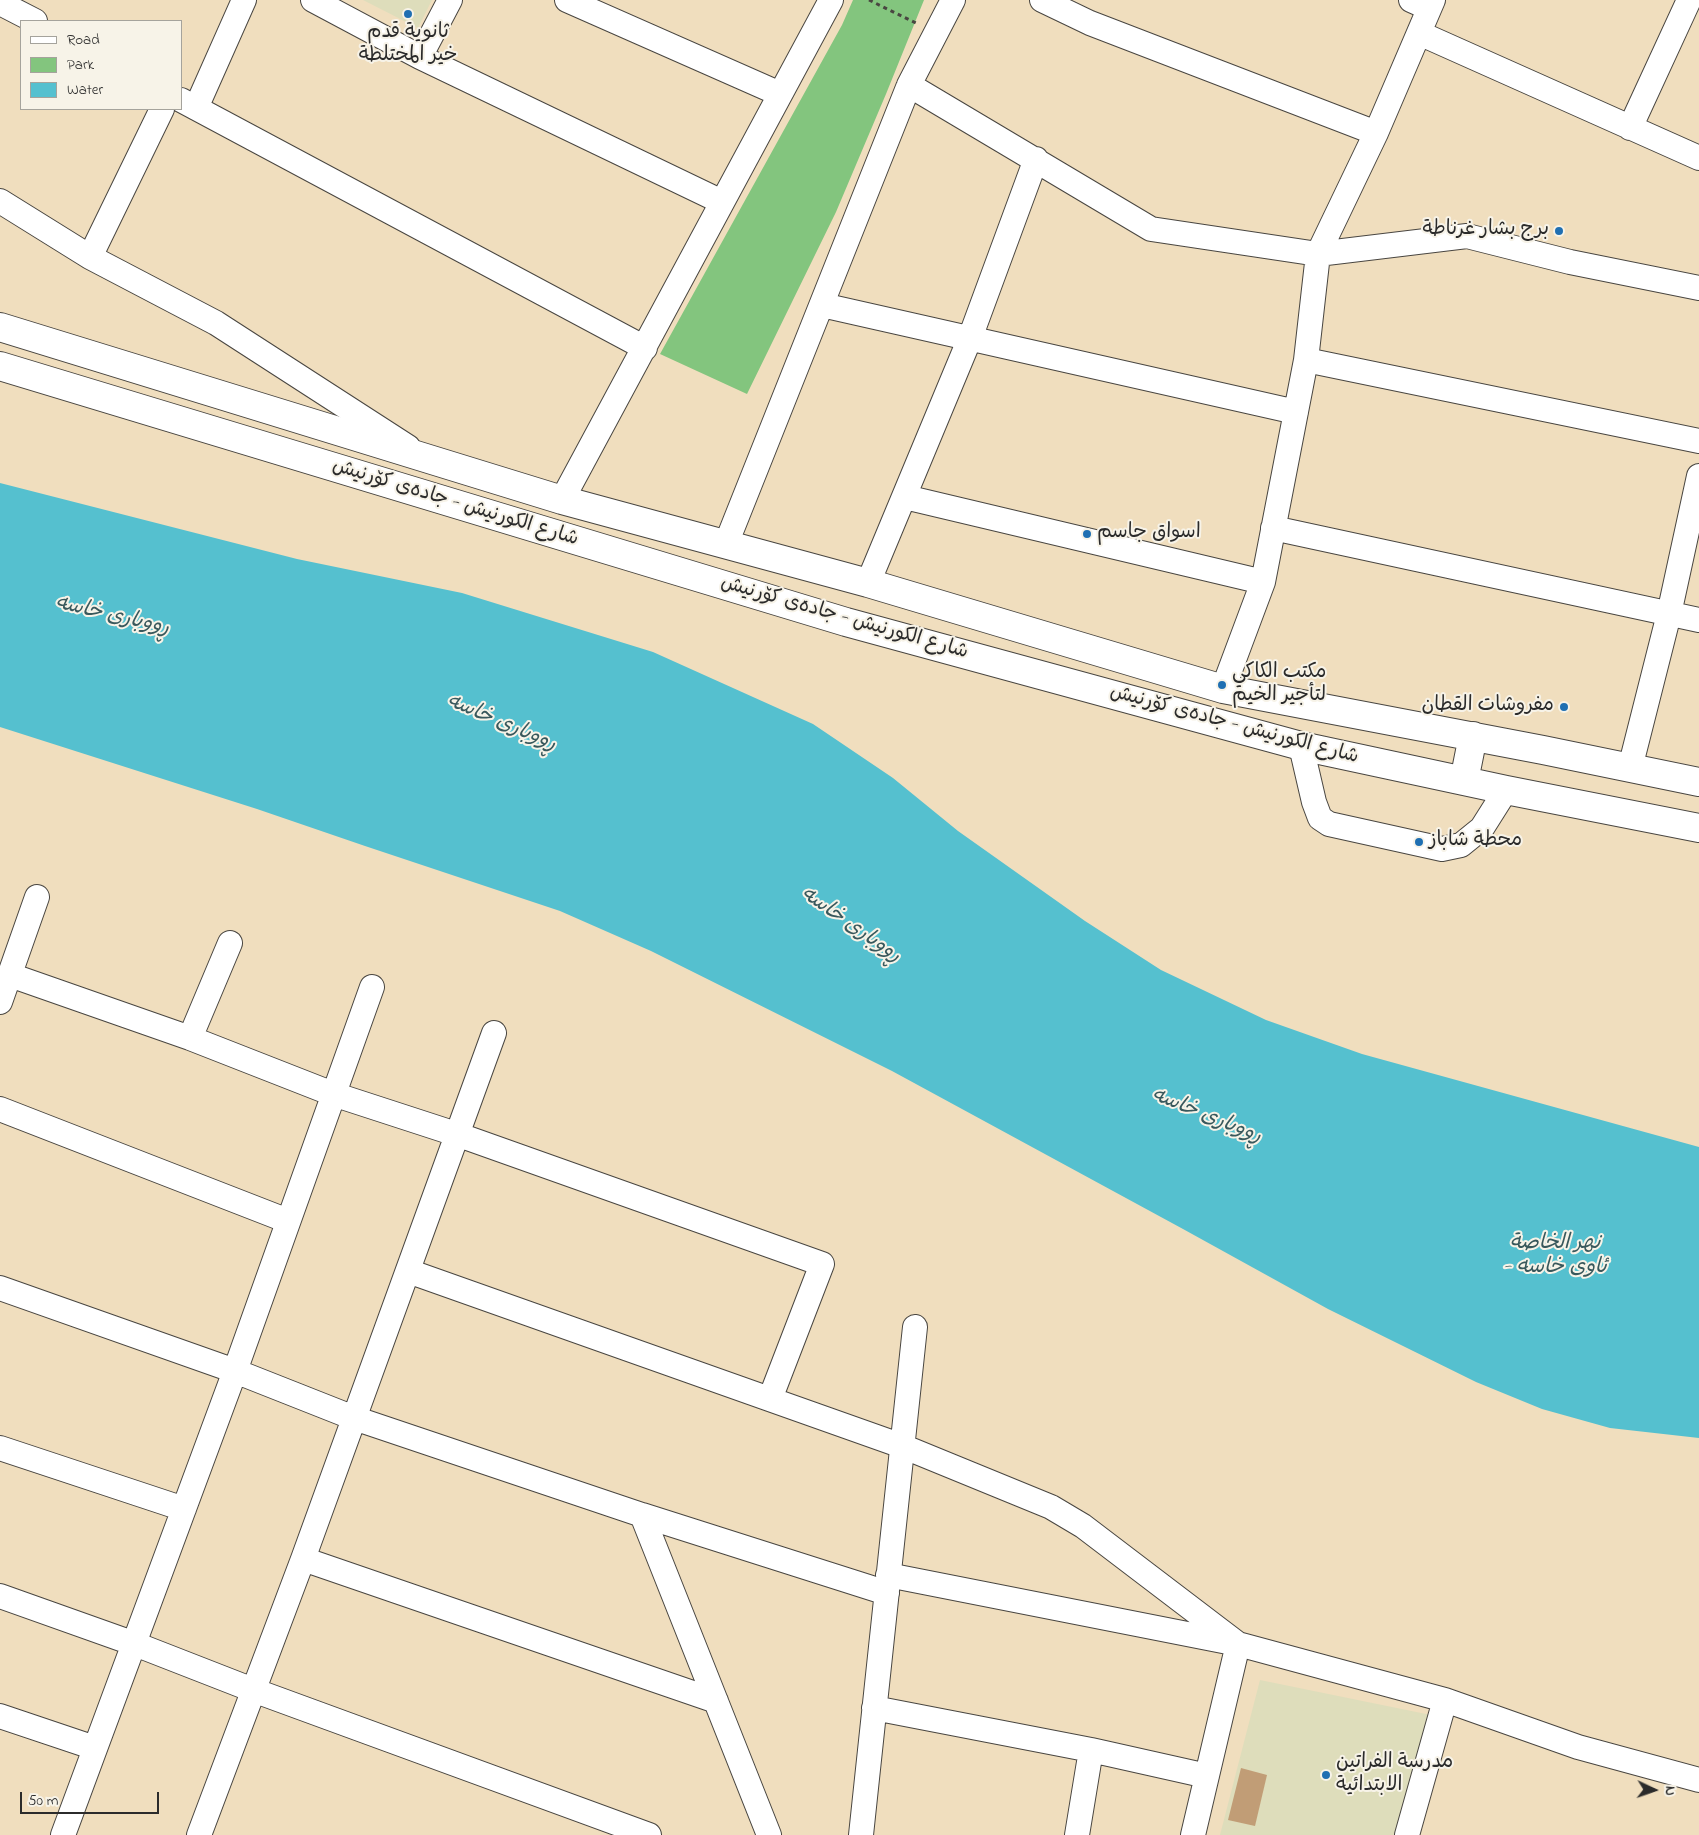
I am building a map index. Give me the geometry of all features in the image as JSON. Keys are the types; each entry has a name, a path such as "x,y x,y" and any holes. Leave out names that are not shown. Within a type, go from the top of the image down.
{"main road":[{"name":"شارع الكورنيش - جادەی کۆرنیش","path":"0,328 562,500 868,583 1223,689 1473,736 1699,782"},
{"name":"شارع الكورنيش - جادەی کۆرنیش","path":"0,366 837,619 1301,746 1506,790 1699,828"},
{"path":"1387,765 1396,722"},
{"path":"1464,781 1473,736"}],"street":[{"path":"244,0 189,104 645,348"},
{"path":"313,0 420,57 722,202"},
{"path":"420,57 450,0"},
{"path":"567,0 780,94"},
{"path":"562,500 831,0"},
{"path":"726,544 910,85 953,0"},
{"path":"1042,0 1090,23 1376,133"},
{"path":"0,3 33,20"},
{"path":"1223,689 1263,582 1306,360 1318,254 1376,133 1419,33 1424,3"},
{"path":"1630,128 1686,5"},
{"path":"1419,33 1699,158"},
{"path":"910,85 1151,228 1318,254 1467,236 1570,262 1699,288"},
{"path":"90,257 162,110"},
{"path":"868,583 970,338 1036,159"},
{"path":"0,201 90,257 216,323 428,460"},
{"path":"822,305 1296,412"},
{"path":"1306,360 1699,441"},
{"path":"1630,768 1669,614 1699,476"},
{"path":"904,497 1263,582"},
{"path":"1274,528 1699,620"},
{"path":"1301,746 1314,802 1320,818 1329,824 1442,849 1462,845 1482,828 1506,790"},
{"path":"0,1002 37,897"},
{"path":"190,1038 230,942"},
{"path":"10,975 190,1038 332,1094 458,1135 822,1264 770,1399"},
{"path":"63,1835 235,1371 332,1094 372,987"},
{"path":"200,1835 303,1559 494,1033"},
{"path":"0,1109 288,1221"},
{"path":"408,1271 902,1446 1051,1507 1075,1521 1238,1644"},
{"path":"0,1288 235,1371 354,1418 642,1515 887,1584 1238,1644 1445,1700 1578,1748 1699,1780"},
{"path":"861,1835 915,1327"},
{"path":"0,1448 184,1508"},
{"path":"642,1515 769,1835"},
{"path":"303,1559 716,1700"},
{"path":"0,1596 135,1644 253,1690 649,1835"},
{"path":"1194,1835 1238,1644"},
{"path":"1407,1835 1445,1700"},
{"path":"874,1708 1091,1750 1207,1776"},
{"path":"0,1716 95,1748"},
{"path":"1076,1835 1091,1750"}],"path":[{"path":"869,0 937,33"}],"shaded area":[{"name":"ثانوية قدم خير المختلطة","path":"363,0 432,0 418,28"},
{"name":"مدرسة الفراتين الابتدائية","path":"1260,1680 1431,1715 1401,1835 1220,1835"}],"green space":[{"path":"853,0 924,0 836,212 747,394 660,354 842,25"}],"water":[{"name":"نهر الخاصة - ئاوی خاسە","path":"0,483 297,559 462,593 653,652 813,724 893,778 958,831 1085,921 1161,970 1266,1020 1362,1054 1699,1147 1699,1438 1610,1428 1542,1409 1476,1382 1328,1309 892,1071 651,951 560,911 257,809 0,727"}],"building":[{"path":"1241,1768 1267,1775 1255,1826 1228,1820"}],"place":[{"name":"ثانوية قدم خير المختلطة","path":"408,14"},
{"name":"برج بشار غرناطة","path":"1559,231"},
{"name":"اسواق جاسم","path":"1087,534"},
{"name":"مكتب الكاكي لتأجير الخيم","path":"1222,685"},
{"name":"مفروشات القطان","path":"1564,707"},
{"name":"محطة شاباز","path":"1419,842"},
{"name":"مدرسة الفراتين الابتدائية","path":"1326,1775"}],"water label":[{"name":"ڕووباری خاسە","path":"112,617"},
{"name":"ڕووباری خاسە","path":"501,724"},
{"name":"ڕووباری خاسە","path":"850,926"},
{"name":"ڕووباری خاسە","path":"1206,1117"}]}
